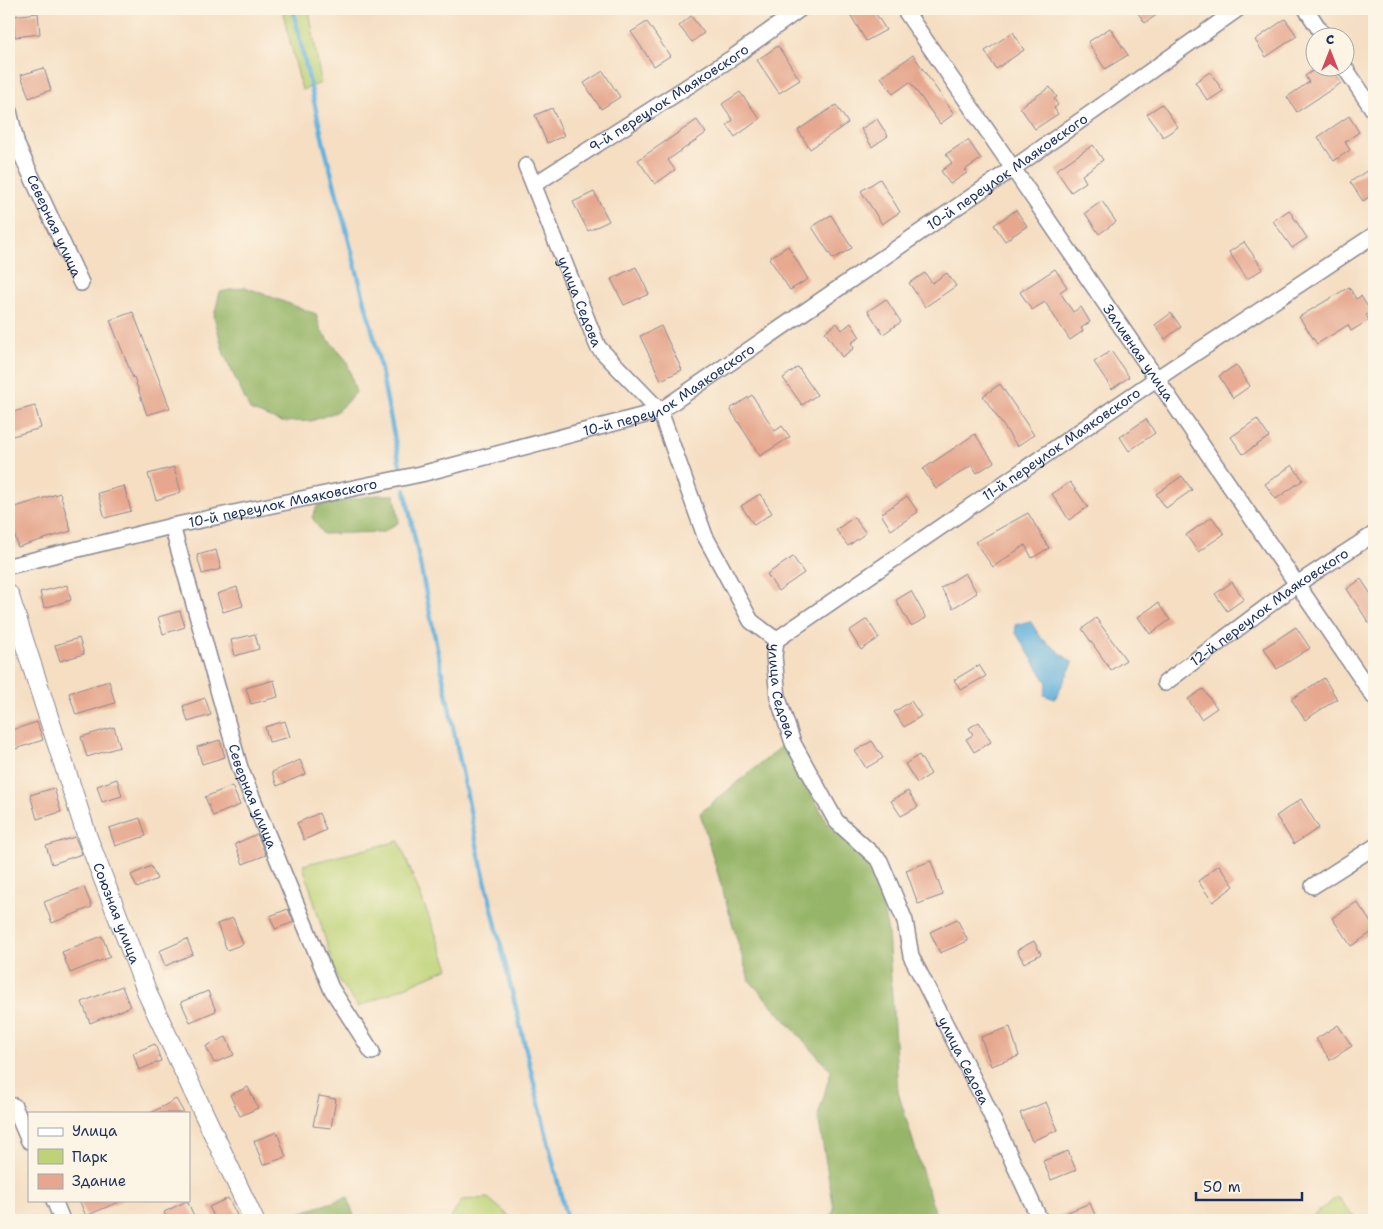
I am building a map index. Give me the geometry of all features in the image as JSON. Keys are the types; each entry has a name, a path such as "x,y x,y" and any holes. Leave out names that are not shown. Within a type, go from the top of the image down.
{"street":[{"name":"9-й переулок Маяковского","path":"535,184 732,58 800,9"},
{"name":"Заливная улица","path":"904,9 1374,697"},
{"name":"10-й переулок Маяковского","path":"9,566 172,526 421,474 660,411 1012,169 1238,9"},
{"path":"1306,9 1318,28"},
{"path":"1352,78 1374,111"},
{"name":"Северная улица","path":"9,111 17,145 81,283"},
{"name":"улица Седова","path":"526,166 535,184 598,347 660,411 706,536 751,621 776,640 774,656 778,698 793,743 836,821 880,861 905,921 911,956 983,1098 1040,1220"},
{"name":"11-й переулок Маяковского","path":"776,640 1156,379 1374,235"},
{"name":"Северная улица","path":"172,526 240,768 331,988 372,1052"},
{"name":"12-й переулок Маяковского","path":"1165,683 1297,584 1374,534"},
{"name":"Союзная улица","path":"9,595 88,839 149,997 254,1220"},
{"path":"1313,886 1374,847"},
{"path":"14,1106 28,1139"},
{"path":"55,1202 62,1220"}],"green space":[{"path":"282,9 309,9 321,83 302,90"},
{"path":"245,287 316,314 321,331 347,361 356,393 336,412 311,421 281,422 250,410 224,354 214,316 220,292"},
{"path":"377,495 395,495 399,522 383,532 323,534 312,517 318,505"},
{"path":"786,743 827,823 873,864 888,932 898,1092 937,1220 829,1220 834,1209 818,1116 831,1071 749,980 700,813"},
{"path":"399,841 449,968 358,1007 337,978 303,865"},
{"path":"348,1197 355,1220 278,1220"},
{"path":"1337,1197 1357,1220 1308,1220"},
{"path":"488,1198 511,1220 450,1220 462,1200"}],"water":[{"path":"1030,621 1041,638 1073,663 1055,699 1044,695 1047,683 1016,633 1015,625"}],"building":[{"path":"847,9 873,9 886,30 866,41"},
{"path":"1135,9 1165,9 1145,23"},
{"path":"38,13 40,34 15,37 12,16"},
{"path":"691,16 704,33 692,42 679,26"},
{"path":"1285,19 1297,36 1266,57 1255,40"},
{"path":"647,22 670,56 654,66 631,32"},
{"path":"1110,28 1128,55 1105,69 1088,42"},
{"path":"1013,32 1024,50 996,69 985,51"},
{"path":"778,46 800,80 779,93 757,60"},
{"path":"913,55 954,114 940,124 910,82 893,94 881,77"},
{"path":"44,68 51,90 29,98 21,75"},
{"path":"603,71 620,97 601,109 584,83"},
{"path":"1210,72 1223,91 1208,101 1195,82"},
{"path":"1306,78 1338,78 1341,83 1297,112 1287,97 1309,82"},
{"path":"1050,87 1057,97 1054,99 1058,105 1054,108 1058,114 1035,129 1020,107"},
{"path":"740,92 760,119 735,137 727,125 733,120 722,104"},
{"path":"1162,104 1178,127 1163,137 1147,114"},
{"path":"836,105 848,123 810,149 798,130"},
{"path":"552,108 564,136 547,143 535,115"},
{"path":"1349,116 1359,132 1345,142 1350,150 1334,161 1318,137"},
{"path":"877,119 888,136 872,147 861,129"},
{"path":"697,120 706,133 668,160 675,170 655,184 638,160"},
{"path":"968,140 981,159 965,170 967,173 950,184 941,171 952,163 946,154"},
{"path":"1093,145 1103,160 1082,175 1086,182 1071,192 1056,170"},
{"path":"1374,166 1374,193 1363,201 1350,182"},
{"path":"880,179 900,212 882,224 861,191"},
{"path":"594,192 609,221 588,231 573,202"},
{"path":"1102,201 1116,222 1099,234 1085,213"},
{"path":"1016,210 1027,226 1005,241 994,225"},
{"path":"1289,210 1307,238 1292,248 1273,221"},
{"path":"831,215 852,248 833,259 812,227"},
{"path":"1244,242 1263,269 1247,279 1229,252"},
{"path":"788,246 808,279 790,290 769,258"},
{"path":"636,267 649,294 624,305 611,279"},
{"path":"1055,269 1067,287 1060,292 1073,312 1081,307 1090,322 1081,328 1083,331 1070,340 1045,302 1032,310 1020,292"},
{"path":"925,273 932,283 947,273 956,286 925,307 909,283"},
{"path":"1349,287 1356,299 1361,296 1371,312 1366,315 1369,320 1351,331 1348,325 1317,344 1299,317"},
{"path":"886,299 901,322 883,334 868,311"},
{"path":"133,312 170,408 147,415 134,377 110,320"},
{"path":"1171,313 1181,327 1165,339 1155,325"},
{"path":"837,323 842,330 851,323 860,337 851,343 854,348 842,357 825,332"},
{"path":"661,326 682,370 661,380 640,336"},
{"path":"1111,351 1129,377 1112,389 1094,362"},
{"path":"1236,365 1250,386 1233,398 1219,376"},
{"path":"798,367 817,395 802,405 783,378"},
{"path":"1000,384 1034,435 1017,446 983,396"},
{"path":"752,395 775,431 782,426 790,437 760,456 730,409"},
{"path":"35,406 41,428 9,437 9,413"},
{"path":"1146,419 1155,433 1129,451 1120,437"},
{"path":"1257,419 1269,437 1243,454 1231,437"},
{"path":"975,434 994,462 977,473 972,465 936,489 923,469"},
{"path":"1292,465 1303,480 1276,499 1265,484"},
{"path":"174,467 181,492 156,500 148,474"},
{"path":"1182,476 1192,490 1166,508 1156,494"},
{"path":"1070,482 1088,507 1069,520 1052,494"},
{"path":"124,486 131,511 105,518 98,493"},
{"path":"60,493 71,531 18,547 9,516 9,509"},
{"path":"760,494 772,513 754,525 741,506"},
{"path":"907,496 918,512 891,530 881,514"},
{"path":"1028,513 1049,548 1032,558 1025,545 993,567 975,542"},
{"path":"854,517 866,533 848,546 836,530"},
{"path":"1212,517 1224,534 1198,552 1186,535"},
{"path":"216,550 221,569 202,574 197,555"},
{"path":"793,557 804,573 778,591 767,574"},
{"path":"965,573 977,593 953,608 941,588"},
{"path":"1361,579 1374,599 1374,631 1347,589"},
{"path":"1232,582 1244,599 1227,611 1215,594"},
{"path":"67,585 71,600 44,608 40,592"},
{"path":"237,587 243,606 223,612 217,594"},
{"path":"911,591 926,618 911,626 896,600"},
{"path":"1158,603 1170,620 1150,634 1138,617"},
{"path":"180,611 185,627 163,634 158,617"},
{"path":"1096,618 1126,660 1111,670 1082,629"},
{"path":"867,619 879,638 861,650 849,631"},
{"path":"1296,627 1310,648 1277,669 1264,648"},
{"path":"255,634 259,649 235,656 231,640"},
{"path":"79,638 84,654 60,661 55,645"},
{"path":"979,665 986,676 961,690 954,680"},
{"path":"1324,678 1337,699 1305,720 1291,699"},
{"path":"274,680 278,697 251,704 246,688"},
{"path":"109,681 115,703 76,715 69,693"},
{"path":"1203,689 1217,708 1201,719 1188,699"},
{"path":"205,698 211,715 188,722 183,706"},
{"path":"911,701 921,716 904,727 894,712"},
{"path":"285,721 290,737 269,742 265,727"},
{"path":"37,722 43,740 12,750 9,731"},
{"path":"979,722 991,742 974,752 966,739 973,735 969,728"},
{"path":"114,727 120,747 87,757 81,737"},
{"path":"220,740 225,757 202,764 197,747"},
{"path":"872,741 883,758 866,768 855,751"},
{"path":"919,755 931,774 917,783 905,764"},
{"path":"300,760 306,774 277,786 272,772"},
{"path":"117,779 122,796 102,802 97,786"},
{"path":"232,786 240,805 213,816 205,797"},
{"path":"54,788 61,812 37,819 30,795"},
{"path":"908,791 918,807 901,816 891,801"},
{"path":"1301,799 1319,828 1294,844 1276,816"},
{"path":"319,813 326,830 304,840 297,823"},
{"path":"140,818 146,836 115,846 109,828"},
{"path":"257,834 266,855 243,864 235,844"},
{"path":"75,837 82,854 52,864 46,846"},
{"path":"931,861 943,895 918,904 906,870"},
{"path":"1219,865 1234,886 1213,902 1198,881"},
{"path":"151,866 157,879 137,888 131,875"},
{"path":"84,887 92,907 52,923 44,902"},
{"path":"1357,902 1374,927 1374,931 1351,946 1332,918"},
{"path":"288,909 294,922 275,929 270,916"},
{"path":"233,918 243,944 227,950 217,924"},
{"path":"957,919 968,941 940,953 930,932"},
{"path":"102,936 110,957 70,973 62,952"},
{"path":"187,939 193,954 165,966 159,951"},
{"path":"1034,941 1041,954 1024,963 1017,950"},
{"path":"122,986 130,1007 90,1023 82,1002"},
{"path":"208,991 216,1011 190,1022 181,1002"},
{"path":"1338,1025 1352,1046 1330,1060 1316,1039"},
{"path":"1010,1027 1019,1056 991,1066 981,1037"},
{"path":"226,1037 234,1055 214,1063 206,1046"},
{"path":"155,1044 161,1061 139,1070 133,1053"},
{"path":"248,1087 258,1108 240,1116 230,1095"},
{"path":"319,1096 336,1099 331,1128 313,1126"},
{"path":"176,1099 183,1112 153,1112"},
{"path":"1046,1102 1058,1130 1032,1141 1020,1113"},
{"path":"277,1132 286,1157 263,1165 254,1141"},
{"path":"1068,1151 1076,1170 1051,1180 1043,1161"},
{"path":"228,1198 237,1215 227,1220 216,1220 209,1207"},
{"path":"80,1202 118,1202 86,1216"},
{"path":"187,1202 196,1220 168,1220 164,1212"},
{"path":"1090,1203 1097,1220 1049,1220"}],"waterway":[{"path":"293,9 324,145 375,341 400,465"},
{"path":"405,490 479,855 567,1220"}]}
